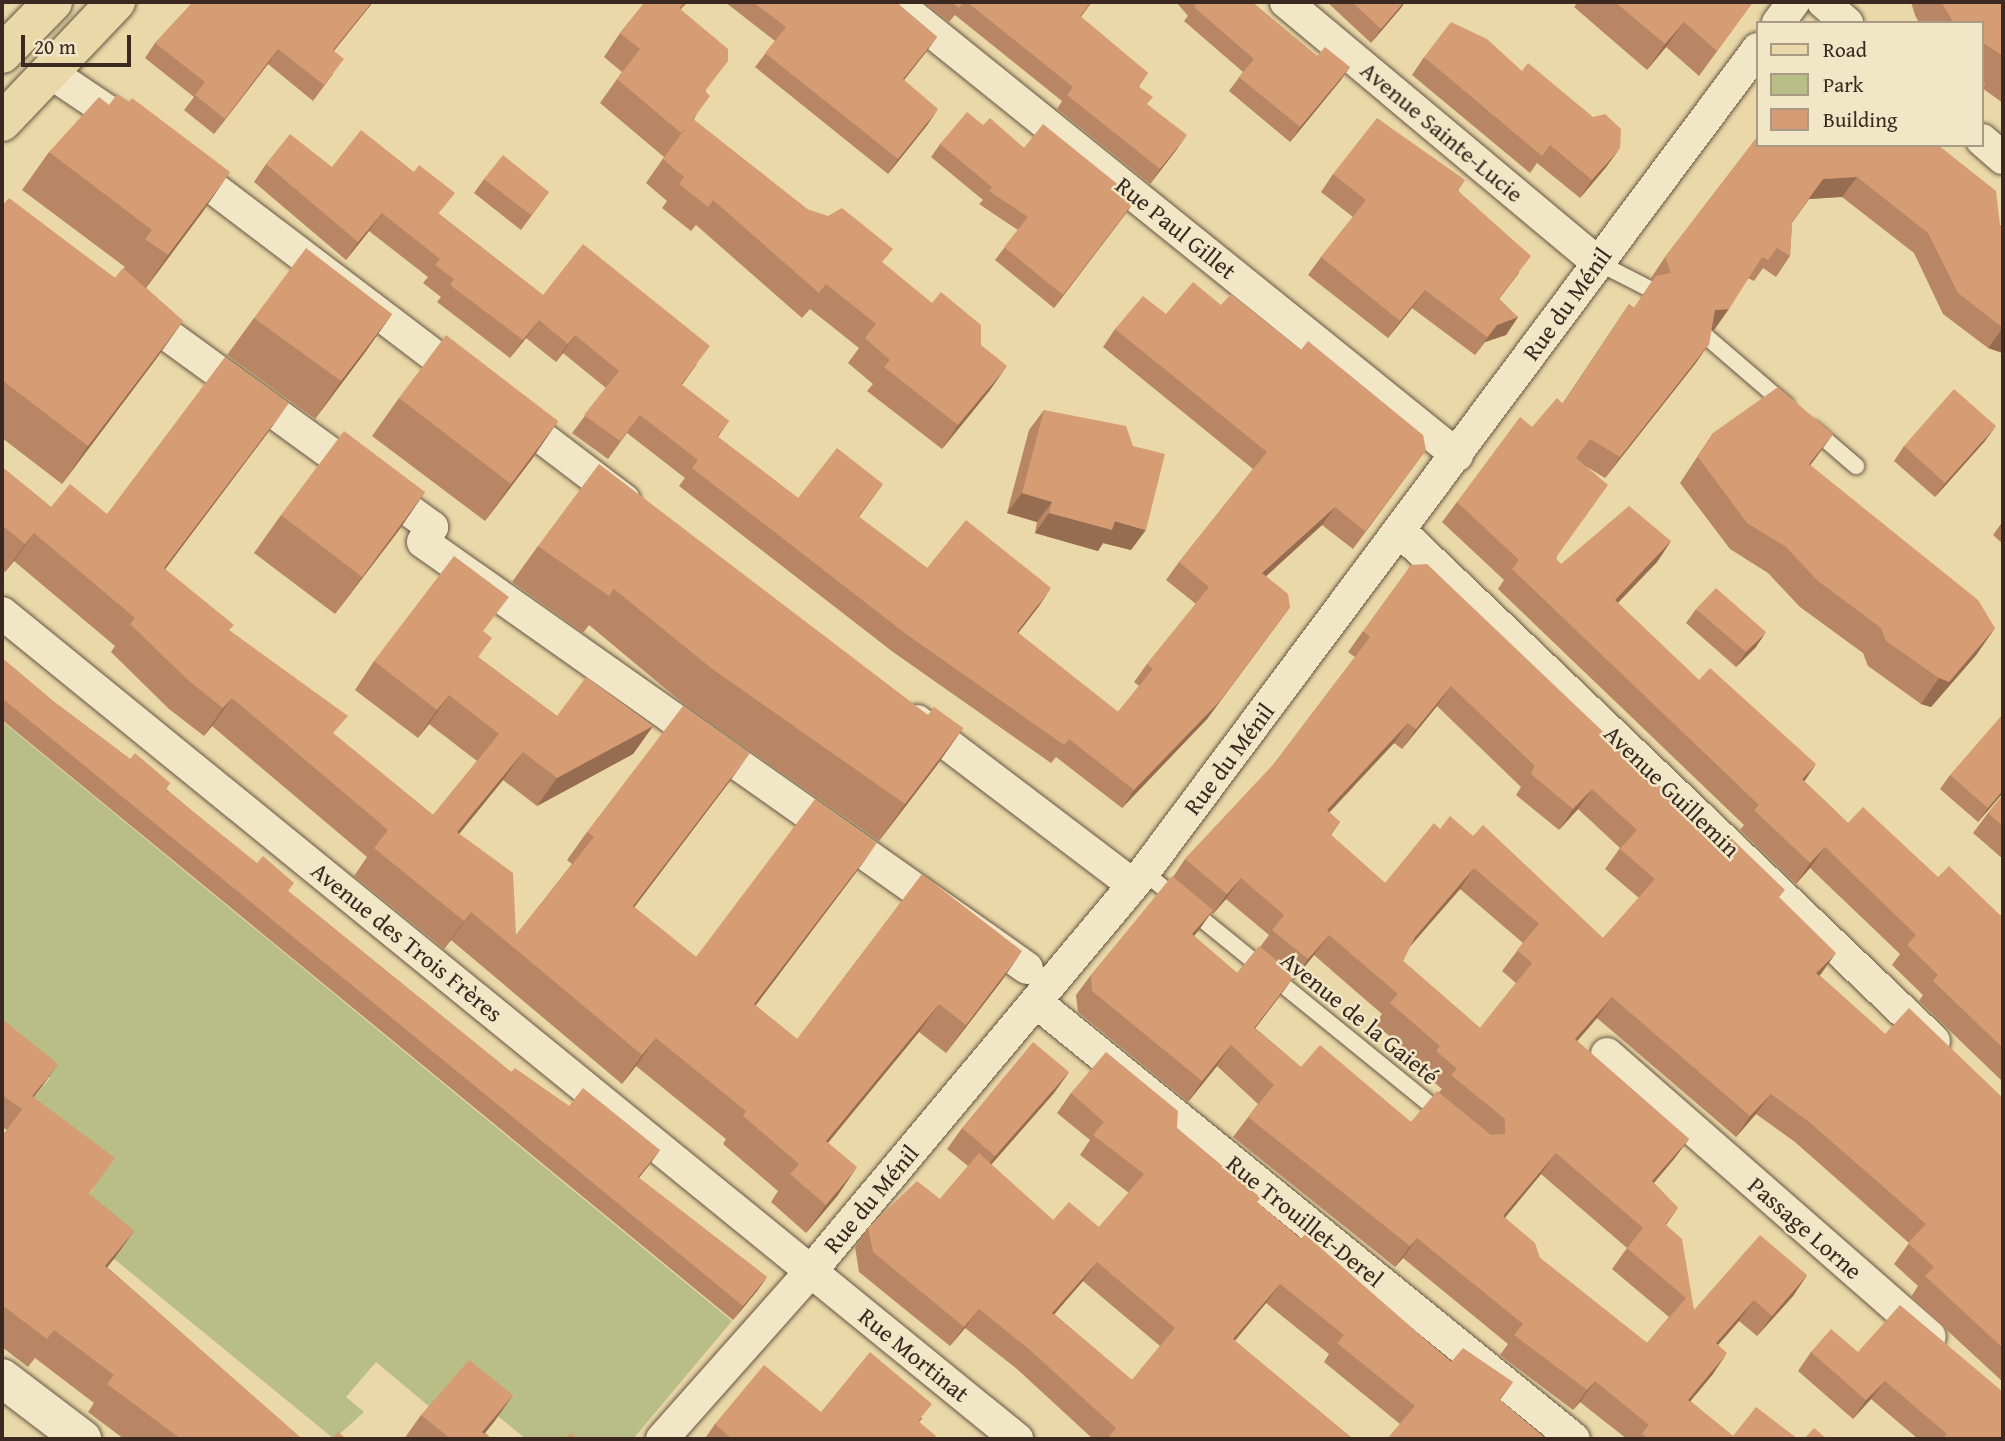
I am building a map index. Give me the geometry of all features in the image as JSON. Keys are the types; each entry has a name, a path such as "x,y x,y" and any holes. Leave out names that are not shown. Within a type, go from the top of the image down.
{"main road":[{"path":"48,71 2,54 52,2"},
{"path":"2,122 116,2"},
{"path":"2,1378 82,1439"}],"street":[{"name":"Rue Paul Gillet","path":"895,2 1457,455"},
{"name":"Avenue Sainte-Lucie","path":"1286,2 1597,262"},
{"path":"1780,21 1794,2"},
{"path":"1823,2 1845,21"},
{"name":"Rue du Ménil","path":"662,1439 811,1271 1139,878 1401,533 1597,262 1756,52"},
{"path":"48,71 80,88 649,518"},
{"path":"1984,142 2003,158"},
{"path":"115,296 432,527 423,542 1027,968"},
{"name":"Avenue Guillemin","path":"1401,533 1953,1058"},
{"name":"Avenue des Trois Frères","path":"2,613 811,1271"},
{"path":"893,703 1139,878"},
{"name":"Rue Trouillet-Derel","path":"1036,1002 1574,1439"},
{"name":"Passage Lorne","path":"1607,1054 1951,1356"},
{"name":"Rue Mortinat","path":"811,1271 1017,1439"}],"lane":[{"path":"1597,262 1648,288"},
{"path":"1708,338 1856,466"},
{"name":"Avenue de la Gaieté","path":"1139,878 1461,1129"}],"green space":[{"path":"2,721 732,1321 633,1439 526,1439 484,1405 431,1408 376,1362 346,1397 364,1412 334,1439 69,1222 94,1188 12,1123 50,1078 2,1038"}],"building":[{"path":"193,2 372,2 333,50 344,59 324,85 278,49 225,119 195,95 205,82 155,43"},
{"path":"645,2 685,2 679,8 728,49 728,61 705,91 710,96 693,119 807,209 828,216 842,208 893,249 882,262 932,303 941,292 981,325 981,345 1007,366 958,425 884,367 890,360 865,338 876,324 826,284 819,293 713,200 708,207 679,184 684,177 663,159 687,126 681,133 617,79 640,49 620,33"},
{"path":"753,2 896,2 937,37 903,79 938,109 898,159 765,53 786,27"},
{"path":"951,2 964,2 959,8"},
{"path":"967,2 1091,2 1080,16 1148,73 1138,86 1153,97 1147,104 1187,135 1160,169 1067,95 1073,87"},
{"path":"1198,2 1252,2 1317,56 1325,47 1350,67 1300,127 1239,77 1254,59 1194,7"},
{"path":"1352,2 1404,2 1381,29"},
{"path":"1615,2 1753,2 1717,51 1684,22 1665,44"},
{"path":"1941,2 2003,2 2003,56 1984,43 1984,21 1953,21"},
{"path":"1451,22 1487,39 1522,71 1528,63 1593,117 1605,114 1621,129 1620,148 1592,180 1550,145 1542,156 1424,57"},
{"path":"117,94 129,102 132,98 230,172 168,255 145,239 152,230 49,152 99,97 109,105"},
{"path":"967,112 983,125 990,118 1024,148 1043,124 1136,199 1063,295 1004,247 1028,217 989,191 992,187 940,144"},
{"path":"1377,118 1465,180 1457,190 1531,256 1498,299 1518,317 1497,325 1487,337 1425,290 1400,321 1321,257 1366,200 1333,174"},
{"path":"361,130 414,172 419,165 455,193 438,214 543,295 583,244 710,346 681,384 729,421 717,436 798,498 837,448 883,484 858,516 927,568 966,520 1051,588 1017,632 1118,712 1153,669 1147,664 1209,587 1179,562 1267,452 1115,329 1143,296 1166,314 1193,282 1221,305 1231,294 1301,350 1308,341 1423,435 1426,450 1365,531 1335,507 1262,573 1288,594 1290,607 1220,701 1134,790 1069,739 1064,745 906,634 692,468 698,460 640,415 620,441 584,415 619,371 575,335 568,344 539,320 523,340 450,285 454,279 435,265 440,259 382,213 358,242 266,164 290,134 332,167"},
{"path":"1756,139 1756,147 1941,147 1996,191 2000,225 2003,229 2003,328 1958,293 1928,233 1857,177 1823,179 1792,222 1790,256 1777,248 1768,260 1762,257 1729,309 1715,310 1709,344 1620,457 1590,439 1576,458 1608,485 1555,559 1561,564 1629,506 1671,541 1615,600 1699,680 1710,668 1816,764 1802,779 1848,823 1863,807 1938,877 1949,866 2001,916 2003,914 2003,1048 1933,981 1938,975 1907,945 1916,935 1825,847 1810,863 1754,810 1759,805 1512,569 1519,560 1457,502 1520,417 1532,427 1557,398 1563,404 1629,304 1634,308 1656,276 1671,273 1665,257"},
{"path":"503,155 549,192 531,215 484,179"},
{"path":"9,198 115,278 123,268 183,321 88,446 2,380 2,206"},
{"path":"306,248 392,314 341,381 254,318"},
{"path":"446,335 558,421 511,484 399,398"},
{"path":"225,357 289,403 164,568 234,625 229,630 348,716 333,733 433,815 499,734 449,695 437,710 374,661 454,556 509,597 483,631 492,638 478,657 557,716 586,677 653,726 557,778 523,752 457,832 513,873 516,935 594,837 587,832 683,706 750,753 633,906 696,957 815,799 877,843 754,1004 797,1039 922,874 1022,951 966,1025 939,1004 826,1141 857,1167 826,1205 790,1174 799,1164 743,1116 746,1111 656,1038 642,1055 471,912 464,921 374,848 388,830 232,698 223,708 189,681 130,624 135,618 34,533 25,544 2,525 2,467 51,507 70,484 107,514"},
{"path":"1778,387 1833,434 1809,464 1978,600 1995,628 1949,682 1939,678 1886,641 1881,628 1818,581 1786,547 1747,523 1698,457 1713,433"},
{"path":"1954,389 1996,426 1945,483 1904,446"},
{"path":"1044,410 1126,426 1133,446 1165,454 1146,530 1115,521 1112,530 1049,513 1052,502 1022,493"},
{"path":"344,431 425,492 362,577 281,515"},
{"path":"599,464 928,715 934,707 963,728 905,804 711,668 614,589 609,596 538,546"},
{"path":"1427,564 1721,844 1729,836 1785,890 1779,897 1836,953 1816,973 1885,1034 1909,1008 2003,1098 2003,1348 1925,1276 1934,1267 1908,1243 1926,1224 1809,1122 1771,1094 1750,1116 1612,997 1575,1039 1689,1139 1652,1181 1678,1208 1665,1224 1682,1239 1694,1310 1760,1235 1807,1275 1772,1316 1754,1300 1716,1343 1727,1353 1688,1400 1733,1436 1756,1407 1798,1439 1649,1439 1642,1434 1649,1425 1595,1381 1587,1390 1514,1335 1523,1324 1417,1238 1410,1246 1248,1117 1274,1085 1231,1045 1202,1081 1092,991 1091,975 1172,876 1213,910 1192,934 1237,973 1259,946 1295,975 1254,1028 1301,1067 1320,1045 1411,1122 1437,1091 1491,1135 1505,1134 1505,1119 1451,1075 1457,1069 1436,1051 1440,1046 1390,1003 1398,994 1329,935 1308,959 1272,930 1284,915 1241,878 1227,894 1185,859 1273,765 1370,637 1363,631 1411,565","holes":["1451,686 1535,766 1531,774 1573,809 1592,789 1637,830 1620,849 1655,879 1603,938 1483,825 1473,836 1450,816 1440,829 1434,823 1385,883 1330,834 1340,822 1327,810 1408,723 1416,729","1474,868 1539,924 1517,950 1532,963 1480,1028 1403,961 1415,937","1556,1153 1643,1228 1627,1248 1686,1298 1647,1343 1540,1258 1535,1243 1503,1216"]},
{"path":"1716,588 1766,632 1746,652 1696,609"},
{"path":"2,658 53,701 130,759 135,753 170,783 165,789 257,863 263,856 294,883 288,891 511,1072 515,1068 569,1106 583,1088 660,1150 638,1177 767,1277 743,1306 2,698"},
{"path":"2003,714 2003,790 1988,808 1950,775"},
{"path":"2003,795 2003,826 1988,813"},
{"path":"2,1019 58,1064 22,1109 2,1095"},
{"path":"1033,1042 1069,1072 995,1156 962,1128"},
{"path":"1106,1052 1178,1111 1177,1128 1261,1198 1257,1202 1301,1239 1305,1234 1451,1362 1463,1348 1513,1382 1499,1399 1546,1439 1387,1439 1415,1406 1337,1343 1344,1335 1280,1284 1233,1339 1353,1439 1107,1439 1116,1428 1030,1350 979,1309 964,1327 873,1252 868,1228 917,1181 940,1199 979,1153 1053,1220 1069,1202 1099,1227 1144,1174 1093,1135 1104,1122 1071,1093","holes":["1097,1262 1175,1328 1132,1380 1052,1313"]},
{"path":"32,1096 115,1158 89,1194 134,1231 105,1266 302,1439 181,1439 107,1384 114,1375 54,1330 47,1339 2,1305 2,1136"},
{"path":"1900,1305 2003,1392 2003,1439 1942,1439 1947,1434 1885,1381 1866,1400 1811,1352 1831,1329 1858,1352"},
{"path":"870,1352 932,1404 918,1421 936,1436 933,1439 732,1439 715,1424 764,1365 821,1412"},
{"path":"469,1360 513,1395 482,1432 492,1439 451,1439 421,1415"},
{"path":"1814,1428 1827,1439 1804,1439"},
{"path":"338,1432 347,1439 332,1439"},
{"path":"571,1433 578,1439 564,1439"}]}
